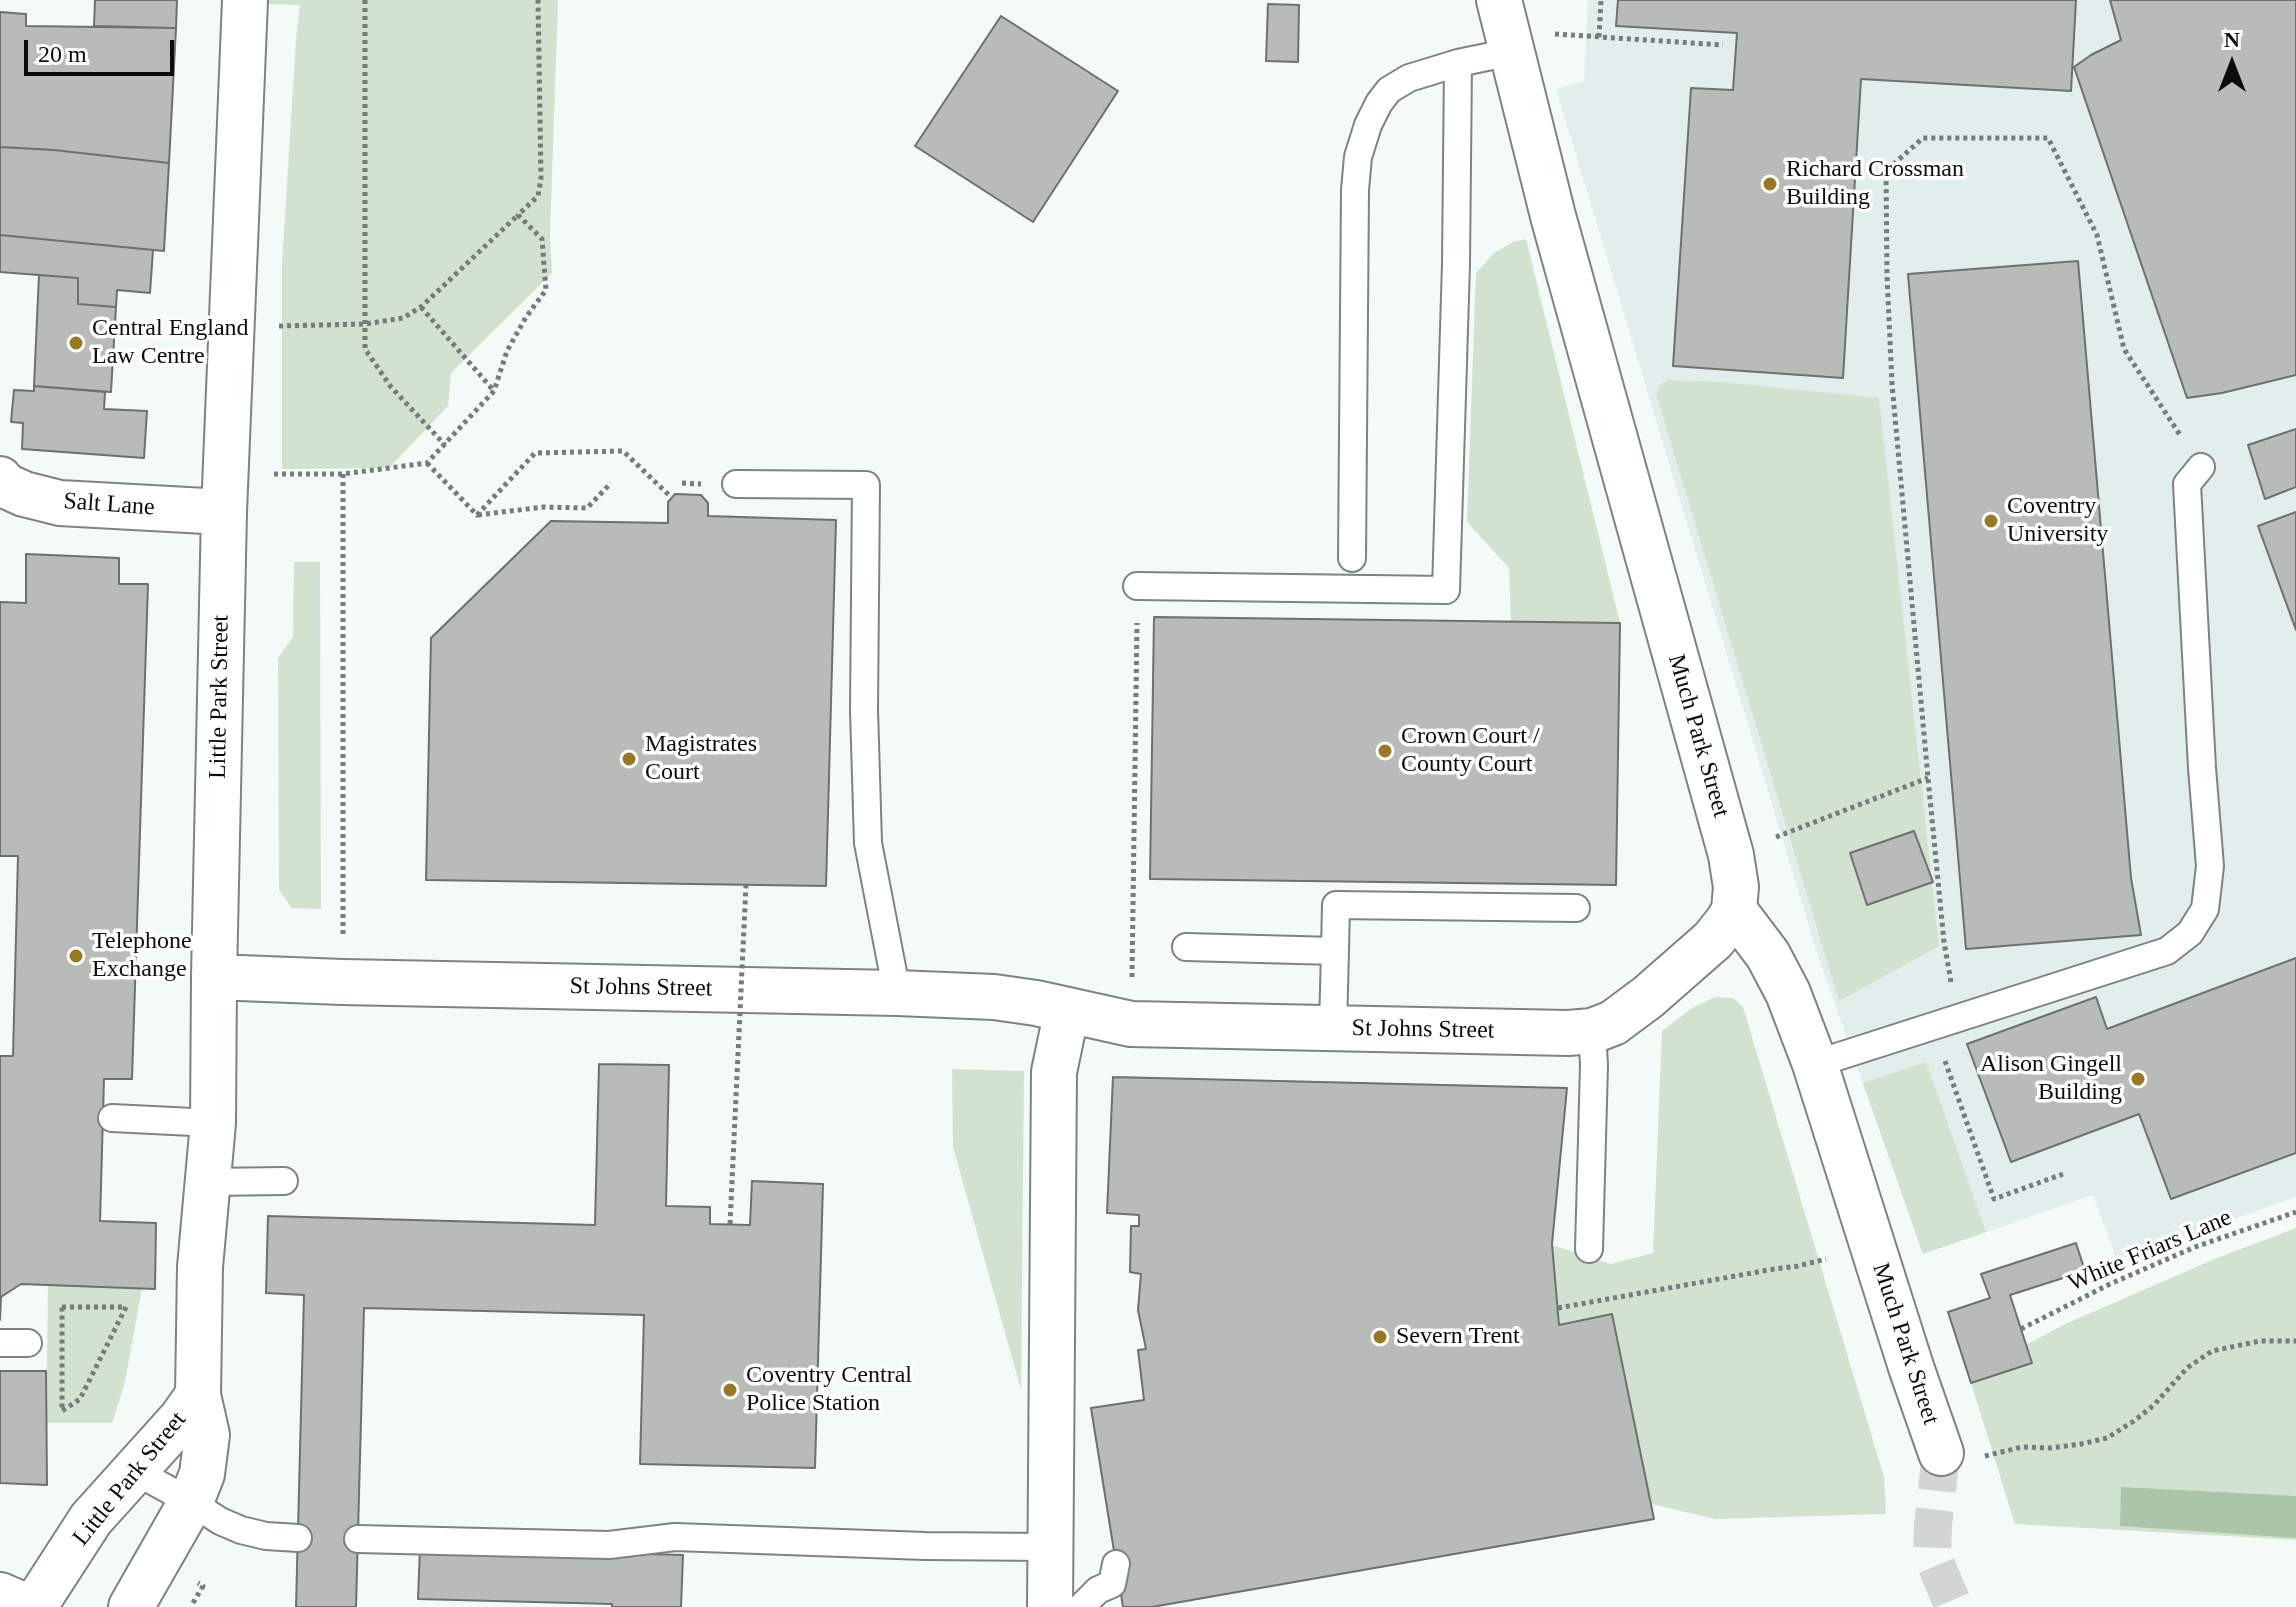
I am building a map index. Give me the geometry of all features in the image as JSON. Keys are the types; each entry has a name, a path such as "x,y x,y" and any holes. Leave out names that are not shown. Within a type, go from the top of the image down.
{"main road":[{"name":"Little Park Street","path":"131,1607 191,1502 202,1474 207,1435 198,1395 200,1267 213,1123 224,512 245,0"},
{"name":"Much Park Street","path":"1505,28 1553,216 1731,855 1736,887 1734,910 1768,955 1788,993 1815,1064 1941,1453"},
{"name":"Salt Lane","path":"0,479 4,485 24,494 60,503 224,512"},
{"name":"St Johns Street","path":"214,977 994,997 1131,1024 1568,1033 1592,1031 1613,1023 1713,940 1734,910"},
{"path":"1050,1607 1054,1072 1067,1010"},
{"name":"Little Park Street","path":"26,1604 91,1519 181,1419 198,1395"}],"lane":[{"path":"1352,558 1355,190 1358,157 1368,125 1389,90 1409,78 1458,63 1505,28"},
{"path":"1137,586 1446,590 1456,264 1458,63"},
{"path":"1815,1064 2167,951 2190,933 2205,909 2210,866 2187,484 2201,467"},
{"path":"736,484 866,485 864,710 868,843 897,993"},
{"path":"1333,1028 1336,905 1576,908"},
{"path":"1186,947 1335,951"},
{"path":"1589,1249 1594,1065 1592,1031"},
{"path":"112,1118 213,1123"},
{"path":"209,1182 284,1181"},
{"path":"0,1343 28,1343"},
{"path":"133,1470 241,1530 266,1536 298,1538"},
{"path":"358,1539 609,1545 675,1537 1050,1547"},
{"path":"1081,1607 1098,1590 1112,1584 1116,1564"}],"path":[{"path":"365,0 365,349 391,387 445,445"},
{"path":"271,327 365,324 403,318 421,307 538,196 541,178 538,0"},
{"path":"1599,37 1601,0"},
{"path":"1505,28 1723,45"},
{"path":"2063,1174 1994,1199 1945,1022 1944,942 1892,384 1886,171 1923,138 2048,138 2097,235 2124,349 2201,467"},
{"path":"261,474 343,474 427,463 445,445 494,391 507,351 546,290 542,239 518,215"},
{"path":"421,307 494,391"},
{"path":"477,515 535,453 623,451 672,498"},
{"path":"427,463 477,515"},
{"path":"342,982 343,474"},
{"path":"477,515 543,507 587,508 611,483"},
{"path":"1131,1024 1137,586"},
{"path":"1731,855 1928,778"},
{"path":"730,1224 746,885"},
{"name":"White Friars Lane","path":"2021,1329 2110,1284 2195,1247 2296,1212"},
{"path":"1558,1308 1798,1266 1821,1261 1871,1240"},
{"path":"62,1307 126,1307 80,1399 62,1411 62,1307"},
{"path":"1941,1453 1970,1458 2022,1447 2050,1448 2107,1438 2154,1405 2187,1368 2212,1351 2260,1341 2296,1341"}],"shaded area":[{"name":"Coventry University","path":"1588,0 2296,0 2296,1197 2117,1260 2093,1195 1923,1254 1817,953 1556,89 1584,81"}],"green space":[{"path":"269,0 558,0 550,235 552,273 451,373 448,406 389,468 282,469 282,264 300,5 268,4"},
{"path":"1526,239 1620,623 1511,622 1509,568 1467,522 1476,273 1494,253 1513,242"},
{"path":"1668,380 1721,382 1879,398 1939,946 1839,1001 1656,394 1660,385"},
{"path":"294,562 320,562 321,909 292,908 279,890 278,658 293,637"},
{"path":"1715,997 1733,998 1743,1007 1884,1477 1886,1514 1715,1519 1651,1504 1612,1315 1559,1325 1552,1245 1611,1264 1653,1253 1662,1031 1692,1008"},
{"path":"1926,1062 1986,1232 1923,1254 1863,1083"},
{"path":"952,1069 1024,1071 1021,1390 953,1147"},
{"path":"2296,1228 2296,1540 2015,1524 1971,1383 2032,1363 2026,1345 2065,1324 2217,1258"},
{"path":"48,1285 142,1288 125,1382 112,1423 46,1423"},
{"path":"2121,1487 2296,1496 2296,1538 2120,1526"}],"building":[{"path":"95,0 177,0 176,28 94,26"},
{"name":"Richard Crossman Building","path":"1618,0 2076,0 2071,91 1861,79 1843,378 1673,366 1691,88 1733,90 1737,33 1616,26"},
{"path":"2110,0 2296,0 2296,375 2187,398 2074,67 2121,40"},
{"path":"1268,4 1299,5 1298,62 1266,61"},
{"path":"0,12 26,14 26,26 176,28 169,163 0,147"},
{"path":"1001,16 1118,91 1033,222 915,146"},
{"path":"0,147 169,163 164,251 0,235"},
{"path":"0,235 153,250 150,293 117,290 116,307 78,304 78,278 0,272"},
{"path":"2078,261 2131,878 2141,935 1966,949 1908,274"},
{"path":"39,275 78,278 78,304 116,307 111,392 34,386"},
{"path":"34,386 105,392 104,409 147,411 144,458 22,449 23,423 11,422 14,390 34,391"},
{"path":"2296,429 2296,487 2265,499 2248,445"},
{"name":"Magistrates Court","path":"675,494 701,495 708,503 708,516 836,520 826,886 426,880 431,638 551,521 668,523 668,502"},
{"path":"2296,512 2296,630 2258,526"},
{"name":"Telephone Exchange","path":"26,554 119,558 119,584 148,584 132,1079 104,1079 100,1221 156,1223 155,1289 21,1284 1,1297 0,1320 0,1056 13,1056 18,856 0,856 0,602 26,603"},
{"name":"Crown Court / County Court","path":"1154,617 1620,623 1616,885 1150,879"},
{"path":"1914,831 1933,882 1867,905 1850,853"},
{"name":"Alison Gingell Building","path":"2296,958 2296,1153 2171,1199 2139,1114 2011,1162 1967,1044 2096,997 2107,1029"},
{"name":"Coventry Central Police Station","path":"599,1064 669,1065 666,1206 710,1207 710,1224 750,1225 752,1181 823,1184 815,1468 640,1464 644,1315 364,1308 356,1607 296,1607 304,1295 266,1293 268,1216 595,1225"},
{"name":"Severn Trent","path":"1113,1077 1567,1088 1552,1244 1559,1325 1612,1314 1654,1519 1152,1607 1123,1607 1091,1408 1144,1400 1138,1350 1146,1349 1138,1310 1141,1274 1130,1272 1131,1226 1139,1226 1139,1215 1107,1213"},
{"path":"2076,1243 2085,1271 2010,1295 2032,1363 1971,1383 1948,1312 1990,1298 1981,1274"},
{"path":"0,1371 46,1371 47,1485 0,1483"},
{"path":"420,1548 683,1555 681,1607 418,1599"}],"tunnel":[{"path":"1941,1453 1932,1555 1954,1607"}],"place":[{"name":"Richard Crossman Building","path":"1770,184"},
{"name":"Central England Law Centre","path":"76,343"},
{"name":"Coventry University","path":"1991,521"},
{"name":"Crown Court / County Court","path":"1385,751"},
{"name":"Magistrates Court","path":"629,759"},
{"name":"Telephone Exchange","path":"76,956"},
{"name":"Alison Gingell Building","path":"2138,1079"},
{"name":"Severn Trent","path":"1380,1337"},
{"name":"Coventry Central Police Station","path":"730,1390"}]}
